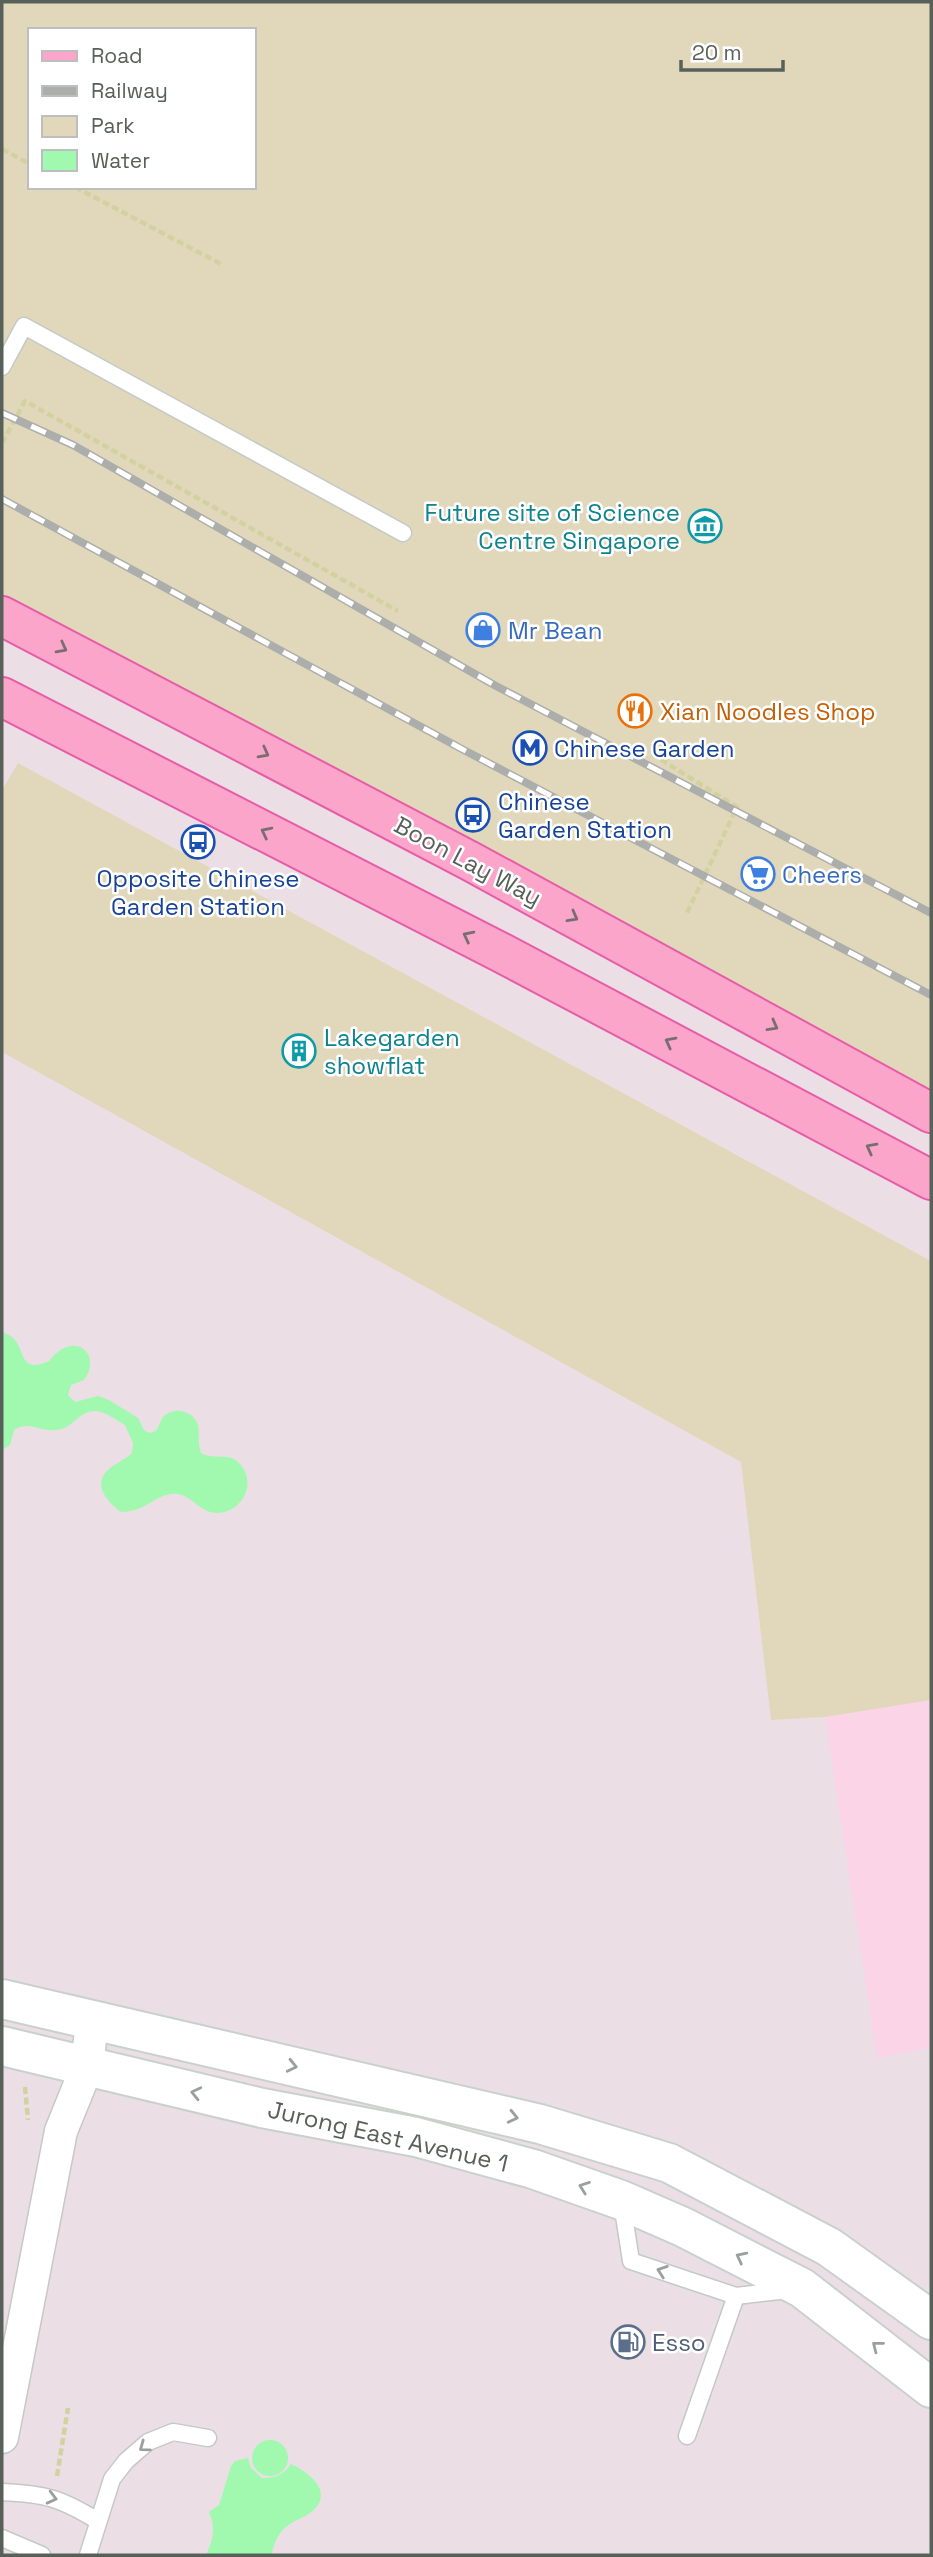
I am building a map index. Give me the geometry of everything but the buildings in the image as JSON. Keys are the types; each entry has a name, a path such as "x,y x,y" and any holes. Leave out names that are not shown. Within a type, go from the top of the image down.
{"main road":[{"name":"Boon Lay Way","path":"2,616 470,861 931,1113"},
{"path":"2,697 502,953 931,1180"}],"street":[{"name":"Jurong East Avenue 1","path":"2,1999 540,2123 669,2163 829,2246 931,2320"},
{"path":"2,2437 74,2064 79,2018"},
{"name":"Jurong East Avenue 1","path":"2,2046 262,2108 416,2137 533,2169 621,2200 683,2227 802,2288 931,2388"}],"lane":[{"path":"2,367 24,326 403,533"},
{"path":"621,2200 631,2261 736,2296 802,2288"},
{"path":"687,2436 736,2296"},
{"path":"88,2555 112,2479 125,2461 148,2442 173,2432 208,2438"},
{"path":"2,2492 33,2494 67,2502 98,2521"},
{"path":"2,2538 42,2555"}],"path":[{"path":"2,149 28,163"},
{"path":"79,189 223,265"},
{"path":"2,443 25,401 398,611"},
{"path":"652,754 737,807 686,915"}],"shaded area":[{"path":"931,1700 931,2048 877,2058 825,1717"}],"green space":[{"path":"2,2 931,2 931,1113 2,616"},
{"path":"18,763 931,1261 931,1700 825,1717 771,1720 741,1462 2,1052 2,790"}],"water":[{"path":"2,1332 12,1337 24,1358 32,1365 49,1361 59,1351 68,1347 77,1346 83,1349 88,1354 89,1371 84,1380 71,1385 68,1395 75,1402 98,1396 109,1400 138,1418 144,1430 149,1433 156,1431 163,1417 173,1411 193,1416 198,1425 201,1453 233,1459 243,1468 247,1485 242,1500 236,1507 219,1513 205,1510 184,1496 171,1494 143,1507 121,1512 103,1493 101,1481 108,1470 132,1453 133,1443 125,1425 99,1411 84,1414 62,1429 19,1427 14,1430 10,1445 2,1450"},
{"path":"270,2440 283,2445 288,2458 283,2471 270,2476 257,2471 252,2458 257,2445"},
{"path":"248,2458 251,2468 262,2478 279,2475 291,2464 312,2478 321,2498 310,2513 283,2530 271,2555 206,2555 213,2534 209,2512 219,2505 231,2466 235,2461"}],"railway":[{"path":"2,413 73,445 496,686 931,913"},
{"path":"2,499 460,748 931,995"}],"place":[{"name":"Future site of Science Centre Singapore","path":"705,526"},
{"name":"Mr Bean","path":"483,630"},
{"name":"Xian Noodles Shop","path":"635,711"},
{"name":"Chinese Garden","path":"530,748"},
{"name":"Chinese Garden Station","path":"473,815"},
{"name":"Opposite Chinese Garden Station","path":"198,842"},
{"name":"Cheers","path":"758,874"},
{"name":"Lakegarden showflat","path":"299,1051"},
{"name":"Esso","path":"628,2342"}]}
